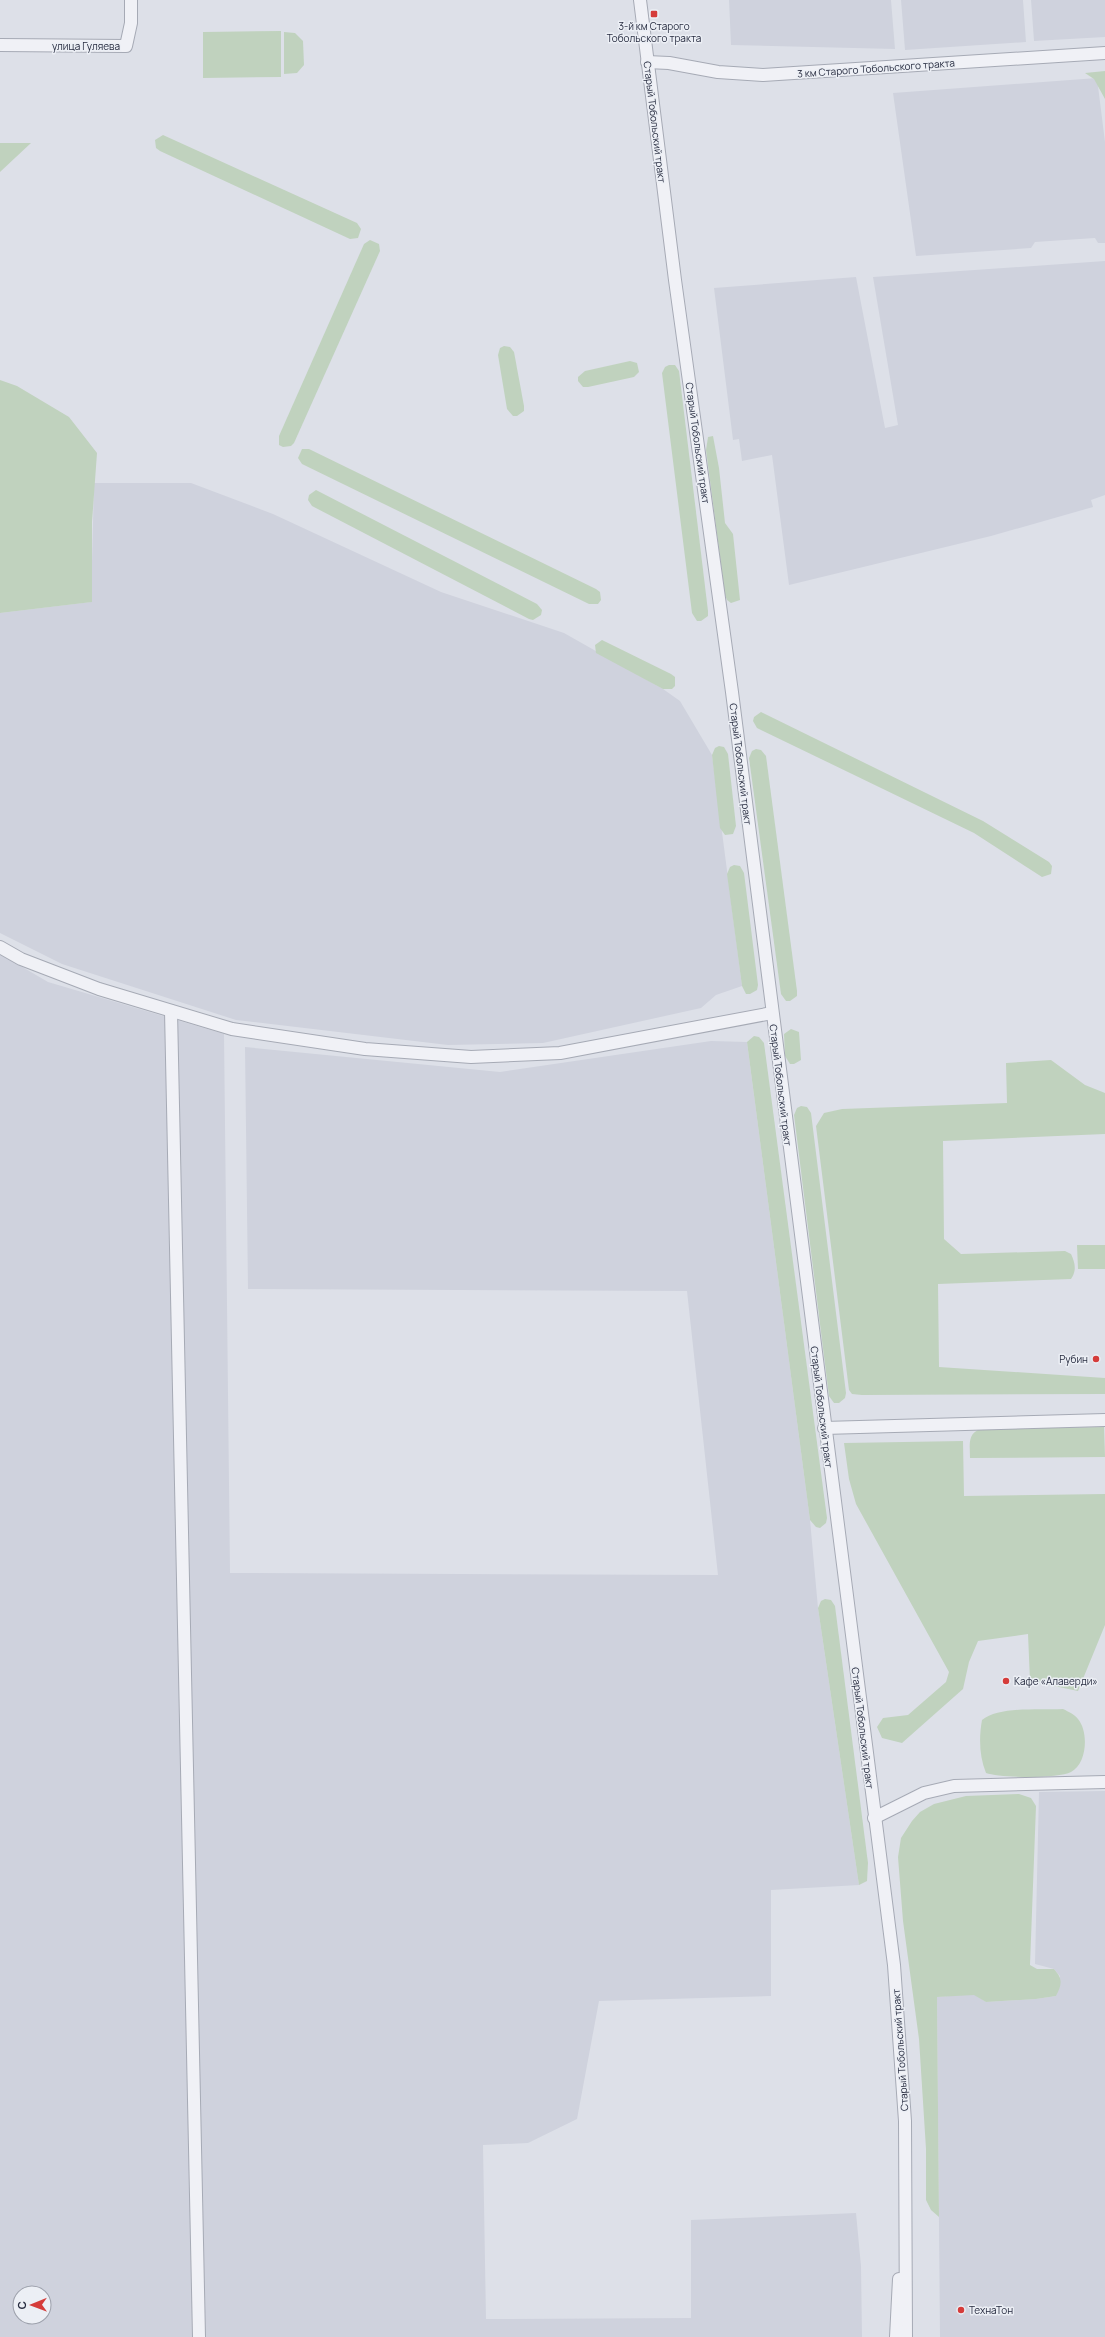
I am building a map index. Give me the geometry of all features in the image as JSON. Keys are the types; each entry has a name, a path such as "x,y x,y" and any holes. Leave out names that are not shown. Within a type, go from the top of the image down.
{"street":[{"name":"улица Гуляева","path":"0,45 126,46 131,23 131,0"},
{"name":"Старый Тобольский тракт","path":"640,0 647,62 729,670 874,1818 900,2031 906,2172"},
{"name":"3 км Старого Тобольского тракта","path":"647,62 669,63 718,72 763,75 1105,53"},
{"path":"0,947 21,959 99,989 232,1029 365,1048 471,1057 560,1053 772,1013"},
{"path":"171,1011 199,2337"},
{"path":"824,1428 1105,1420"},
{"path":"874,1818 924,1793 954,1786 1105,1782"},
{"path":"896,2337 906,2172"},
{"path":"906,2172 906,2337"},
{"path":"892,2337 899,2289"}],"shaded area":[{"path":"729,0 891,0 895,49 731,45"},
{"path":"901,0 1023,0 1026,42 905,50"},
{"path":"1031,0 1105,0 1105,37 1034,41"},
{"path":"1097,78 1105,142 1105,243 1098,243 1095,238 1035,242 1031,248 916,256 893,93"},
{"path":"1105,261 1105,495 1091,500 1093,507 991,536 789,585 772,455 742,461 739,439 733,440 714,288 856,277 885,428 898,425 873,277"},
{"path":"94,483 191,483 273,514 441,592 564,633 663,689 680,701 712,755 742,986 716,995 701,1008 543,1043 448,1045 236,1020 62,964 0,933 0,613 91,602"},
{"path":"0,954 48,982 224,1034 230,1573 718,1575 687,1291 248,1289 245,1047 500,1072 711,1041 747,1042 810,1520 818,1608 859,1885 771,1890 771,1996 599,2001 577,2119 528,2143 483,2145 486,2319 691,2318 691,2220 856,2213 861,2266 862,2337 0,2337"},
{"path":"1105,1791 1105,2337 940,2337 937,1997 974,1994 986,2002 1036,1999 1056,1996 1060,1976 1054,1969 1035,1964 1039,1792"}],"green space":[{"path":"281,31 281,77 203,78 203,32"},
{"path":"284,32 295,33 303,41 304,65 297,73 284,74"},
{"path":"1105,71 1105,99 1094,79 1085,73"},
{"path":"163,135 357,223 361,229 358,238 350,239 160,151 156,148 155,140"},
{"path":"0,143 31,143 0,172"},
{"path":"370,240 379,244 380,251 294,443 291,446 283,447 279,445 279,436 364,244"},
{"path":"504,346 510,347 514,352 524,406 524,411 517,416 513,416 507,409 498,355 500,348"},
{"path":"630,361 637,363 639,372 634,377 588,387 583,387 578,381 578,377 585,371"},
{"path":"675,365 679,371 708,611 708,616 701,621 697,621 692,613 662,373 665,367"},
{"path":"0,380 17,386 69,417 97,453 92,522 92,602 0,613"},
{"path":"713,436 719,468 725,523 733,534 740,600 731,603 727,600 725,595 706,450 708,437"},
{"path":"302,449 309,449 596,589 600,592 601,600 598,604 589,604 302,464 298,458"},
{"path":"316,490 537,604 542,610 541,615 533,620 529,619 312,506 308,500 309,495"},
{"path":"602,640 671,674 675,677 675,686 672,689 663,689 596,653 595,645"},
{"path":"761,712 983,821 1049,862 1052,866 1051,874 1042,877 974,833 757,728 753,721 754,717"},
{"path":"719,746 724,747 728,754 736,826 733,834 725,835 720,828 712,755 715,748"},
{"path":"756,749 761,750 766,756 797,991 797,996 790,1001 786,1001 781,994 749,758 752,751"},
{"path":"734,865 740,866 744,873 758,985 757,990 750,994 746,994 742,986 727,874 730,867"},
{"path":"791,1029 799,1032 801,1060 794,1064 790,1064 785,1056 784,1034"},
{"path":"754,1036 759,1037 764,1043 827,1518 826,1523 820,1528 816,1527 810,1520 747,1042"},
{"path":"1051,1060 1085,1085 1105,1093 1105,1134 943,1141 944,1239 961,1254 1065,1251 1071,1254 1075,1266 1074,1273 1071,1279 938,1284 939,1367 1105,1378 1105,1394 852,1394 849,1390 816,1126 824,1113 842,1109 1007,1103 1006,1063"},
{"path":"801,1106 807,1107 811,1113 846,1393 845,1398 839,1403 834,1403 829,1396 794,1115 797,1108"},
{"path":"1077,1245 1105,1245 1105,1269 1078,1269"},
{"path":"1104,1427 1105,1457 970,1458 971,1437 980,1429"},
{"path":"963,1441 964,1496 1105,1494 1105,1625 1078,1691 1030,1681 1028,1634 978,1641 969,1662 963,1689 902,1743 882,1738 877,1727 883,1718 908,1715 946,1682 949,1672 856,1504 849,1479 844,1443"},
{"path":"825,1599 831,1600 835,1606 868,1863 867,1881 859,1885 818,1608 821,1601"},
{"path":"1063,1709 1076,1717 1082,1725 1084,1732 1085,1747 1080,1762 1076,1768 1071,1772 1064,1774 1042,1777 1003,1776 986,1773 980,1746 982,1720 989,1716 1009,1711"},
{"path":"1019,1794 1031,1798 1036,1806 1030,1965 1037,1969 1054,1969 1061,1982 1056,1996 1036,1999 986,2002 974,1995 937,1997 939,2217 931,2210 926,2200 926,2149 919,2039 903,1921 898,1857 901,1838 920,1812 934,1804 966,1796"}],"place":[{"name":"3-й км Старого Тобольского тракта","path":"654,14"},
{"name":"Рубин","path":"1096,1359"},
{"name":"Кафе «Алаверди»","path":"1006,1681"},
{"name":"ТехнаТон","path":"961,2310"}]}
